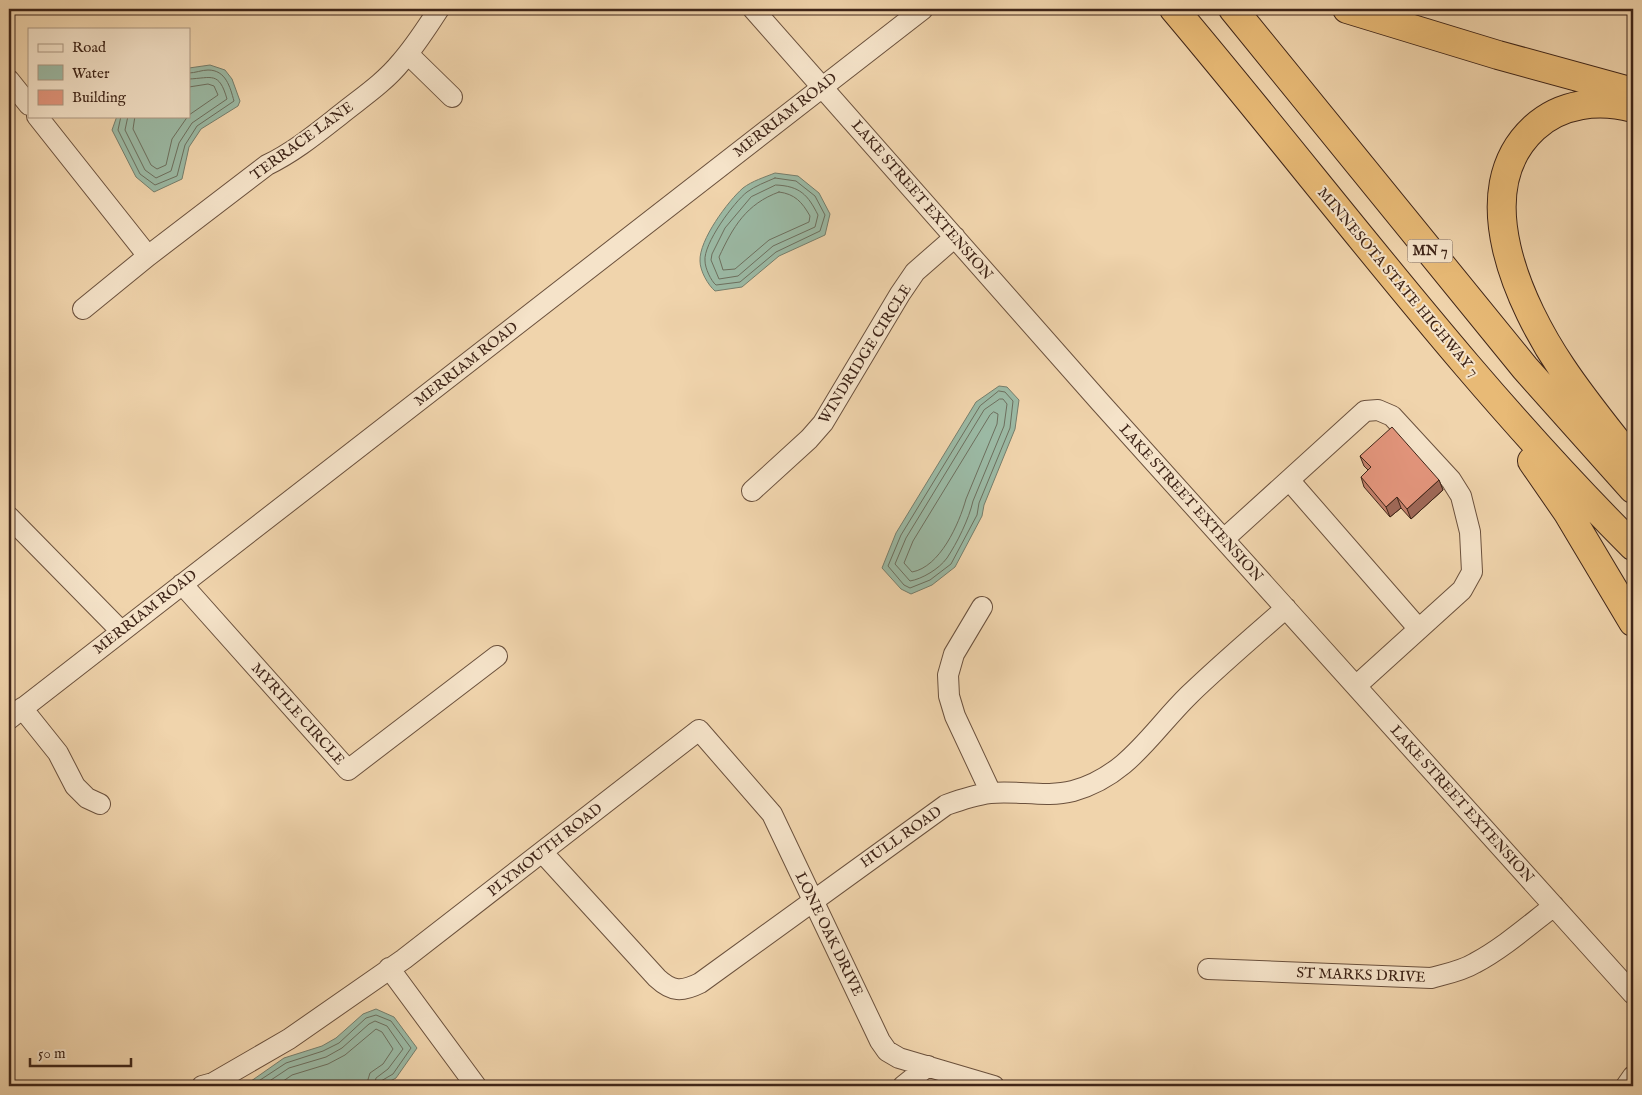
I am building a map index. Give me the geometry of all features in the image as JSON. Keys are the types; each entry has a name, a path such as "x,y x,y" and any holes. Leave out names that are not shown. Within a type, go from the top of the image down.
{"highway":[{"name":"MINNESOTA STATE HIGHWAY 7","path":"1174,9 1396,280 1514,420 1633,546"},
{"name":"MN 7","path":"1233,9 1525,368 1633,489"},
{"path":"1347,9 1498,55 1633,92"},
{"path":"1633,108 1618,104 1584,104 1570,107 1545,119 1527,136 1512,157 1506,170 1501,194 1506,245 1522,292 1533,317 1566,373 1633,462"},
{"path":"1396,280 1544,478 1568,513 1633,622"}],"street":[{"name":"TERRACE LANE","path":"83,309 148,256 267,166 306,141 372,90 400,64 439,9"},
{"name":"LAKE STREET EXTENSION","path":"753,9 1224,539 1633,994"},
{"name":"MERRIAM ROAD","path":"15,714 923,9"},
{"path":"408,54 452,97"},
{"path":"9,80 28,104"},
{"path":"39,118 148,256"},
{"name":"WINDRIDGE CIRCLE","path":"752,490 804,444 824,422 900,294 916,272 955,237"},
{"path":"1224,539 1364,411 1378,410 1392,416 1451,480 1461,496 1470,532 1472,572 1462,590 1356,686"},
{"path":"1289,480 1418,628"},
{"path":"9,517 121,631"},
{"name":"MYRTLE CIRCLE","path":"182,584 348,770 497,656"},
{"path":"982,607 954,654 948,675 949,696 955,716 991,793"},
{"name":"HULL ROAD","path":"542,852 666,986 678,990 689,988 700,983 946,805 969,797 991,793 1046,795 1074,791 1100,780 1123,765 1188,697 1286,608"},
{"path":"15,714 58,753 75,786 87,798 100,804"},
{"name":"PLYMOUTH ROAD","path":"207,1085 289,1039 404,958 699,730"},
{"name":"LONE OAK DRIVE","path":"699,730 772,814 880,1041 888,1051 899,1058 994,1086"},
{"name":"ST MARKS DRIVE","path":"1208,970 1431,978 1474,964 1494,952 1554,906"},
{"path":"389,968 476,1086"},
{"path":"902,1086 928,1066"},
{"path":"1626,1086 1633,1076"}],"water":[{"path":"210,65 225,70 232,79 240,101 238,106 201,129 189,147 182,179 154,192 136,177 112,130 116,118 190,118 190,68"},
{"path":"775,173 798,176 819,193 830,214 825,235 779,256 742,287 715,291 705,278 700,265 701,252 709,232 723,211 743,188 754,181"},
{"path":"999,386 1007,387 1019,400 1015,429 984,505 982,516 955,567 932,585 911,594 901,589 882,568 896,533 976,402"},
{"path":"376,1009 394,1017 417,1048 396,1078 381,1086 244,1086 284,1058 322,1046 336,1038 363,1014"}],"building":[{"path":"1392,427 1439,480 1407,509 1397,497 1386,507 1361,477 1371,467 1360,456"}]}
